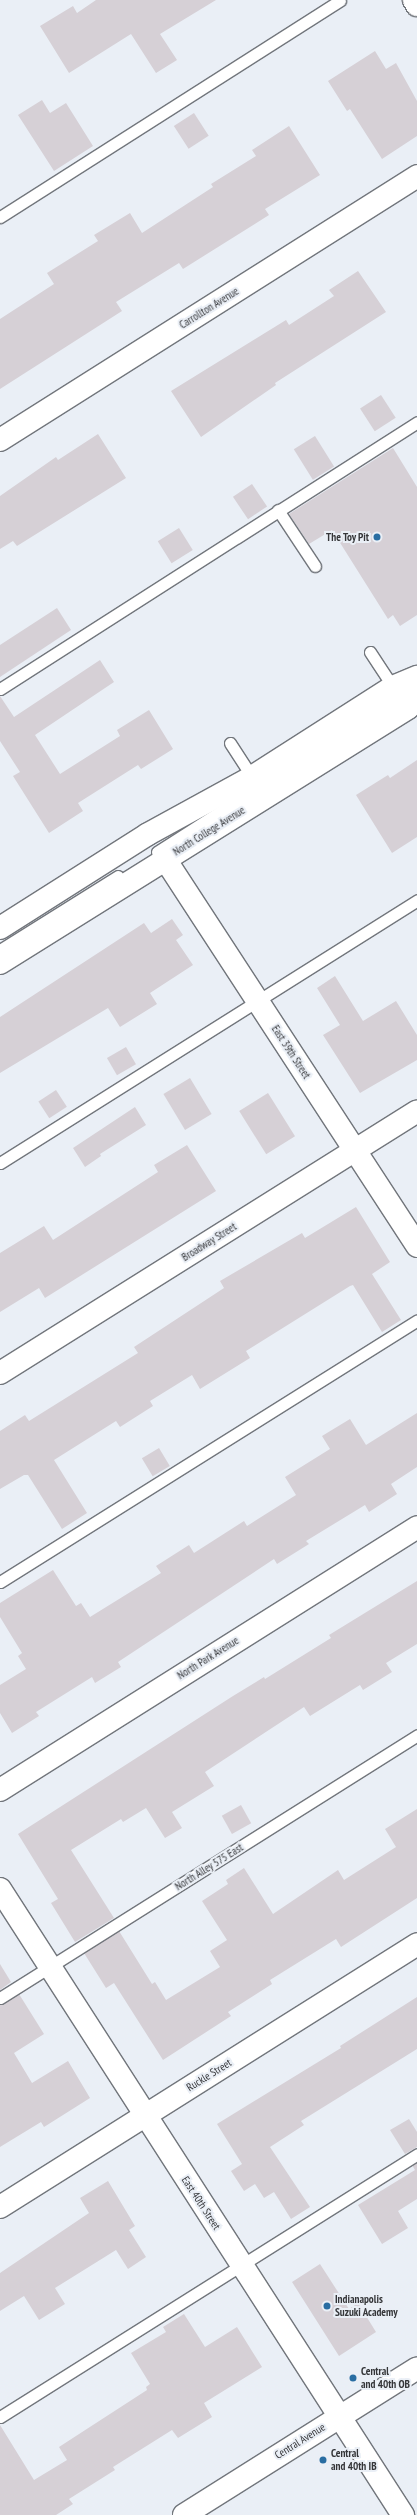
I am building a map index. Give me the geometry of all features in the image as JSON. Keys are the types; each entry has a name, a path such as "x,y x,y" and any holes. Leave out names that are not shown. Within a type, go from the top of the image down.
{"street":[{"path":"414,0 417,5"},
{"name":"Carrollton Avenue","path":"0,440 417,176"},
{"path":"0,928 148,834 252,777 393,687 417,677"},
{"name":"North College Avenue","path":"0,963 165,858 408,708 417,698"},
{"name":"East 39th Street","path":"165,858 417,1246"},
{"name":"Broadway Street","path":"0,1373 417,1111"},
{"name":"North Park Avenue","path":"0,1790 417,1527"},
{"name":"East 40th Street","path":"0,1889 144,2116 403,2515"},
{"name":"Ruckle Street","path":"0,2207 417,1944"},
{"name":"Central Avenue","path":"184,2515 417,2368"}],"lane":[{"path":"0,217 340,0"},
{"path":"0,689 417,422"},
{"path":"278,510 315,566"},
{"path":"370,652 393,687"},
{"name":"North College Avenue","path":"0,950 417,686"},
{"path":"230,743 252,777"},
{"path":"0,1163 258,1002 417,900"},
{"path":"0,1582 417,1320"},
{"name":"North Alley 575 East","path":"0,1998 417,1735"},
{"path":"0,2416 417,2154"}],"building":[{"path":"96,0 216,0 160,34 177,60 156,73 131,34 69,73 40,26 73,6 77,13"},
{"path":"375,51 386,69 396,63 417,101 417,136 382,159 350,109 347,111 328,81"},
{"path":"42,100 50,113 66,103 93,146 54,171 18,115"},
{"path":"194,113 209,136 189,149 174,126"},
{"path":"289,126 320,175 265,209 269,215 183,269 179,263 116,302 122,311 0,389 0,319 54,284 47,273 98,241 94,235 130,213 142,233 213,187 211,184 256,156 252,150"},
{"path":"358,271 386,312 275,383 276,385 201,437 171,391 286,320 289,325 334,296 329,290"},
{"path":"381,395 396,418 375,431 360,409"},
{"path":"98,434 126,478 17,546 13,541 0,549 0,496 56,457 58,460"},
{"path":"315,436 334,467 313,480 294,449"},
{"name":"The Toy Pit","path":"393,448 417,487 417,615 400,626 393,615 388,619 332,530 309,544 289,514"},
{"path":"252,484 267,506 248,519 233,497"},
{"path":"179,528 193,550 172,563 158,541"},
{"path":"57,608 71,630 0,677 0,645"},
{"path":"100,660 114,682 35,735 60,774 120,736 117,730 149,710 173,749 141,769 138,765 78,803 83,811 49,833 13,776 20,772 0,741 0,696 14,717"},
{"path":"417,760 417,837 392,853 356,795 388,775 390,778"},
{"path":"172,919 183,935 176,940 193,965 150,993 157,1004 120,1027 108,1008 0,1073 0,1017 144,923 151,933"},
{"path":"335,976 363,1021 396,1001 417,1035 417,1060 360,1093 323,1035 340,1025 317,988"},
{"path":"126,1047 136,1064 117,1075 107,1058"},
{"path":"190,1078 212,1114 185,1130 163,1094"},
{"path":"56,1090 67,1107 49,1118 38,1101"},
{"path":"268,1093 295,1136 266,1154 239,1111"},
{"path":"135,1107 146,1125 100,1154 101,1156 85,1167 73,1148"},
{"path":"187,1145 216,1191 45,1298 39,1288 0,1312 0,1253 44,1226 53,1240 158,1172 154,1165"},
{"path":"356,1207 390,1262 372,1274 401,1320 382,1332 353,1285 350,1286 246,1351 250,1358 200,1389 192,1375 150,1401 153,1406 120,1427 116,1421 54,1460 87,1513 62,1529 28,1475 24,1475 0,1489 0,1431 25,1415 29,1421 138,1353 134,1347 224,1288 220,1281 302,1233 305,1238"},
{"path":"417,1413 417,1467 391,1484 397,1494 369,1512 365,1505 306,1541 309,1544 277,1564 274,1559 118,1662 121,1667 95,1683 92,1677 36,1712 39,1716 12,1733 0,1713 0,1685 26,1669 18,1656 22,1653 0,1617 0,1603 53,1570 76,1606 81,1603 90,1617 161,1573 156,1566 189,1545 194,1553 244,1521 247,1526 296,1495 285,1477 330,1449 322,1436 350,1419 366,1445"},
{"path":"159,1448 170,1466 153,1476 142,1458"},
{"path":"417,1581 417,1644 386,1663 392,1672 363,1690 360,1685 310,1716 304,1707 205,1772 214,1786 172,1812 182,1828 165,1838 146,1808 123,1822 121,1819 71,1850 114,1918 75,1942 51,1903 58,1899 18,1834 233,1696 264,1677 265,1679 331,1638 329,1635"},
{"path":"241,1805 251,1823 232,1834 222,1816"},
{"path":"417,1809 417,1898 341,1947 336,1939 270,1980 272,1984 228,2012 231,2016 163,2060 114,1983 106,1988 84,1953 119,1931 152,1984 155,1982 166,2000 220,1967 210,1951 227,1940 202,1901 228,1884 226,1880 244,1868 273,1914 338,1870 344,1880 396,1847 385,1829"},
{"path":"0,1964 11,1982 0,1990"},
{"path":"19,1994 44,2034 14,2053 32,2083 68,2061 90,2098 44,2127 41,2122 0,2147 0,2005"},
{"path":"417,1997 417,2049 301,2121 304,2125 270,2147 310,2207 291,2219 274,2192 264,2198 255,2184 244,2191 231,2171 242,2164 217,2124 341,2048 340,2046"},
{"path":"409,2119 417,2132 417,2147 405,2154 390,2130"},
{"path":"417,2162 417,2199 398,2211 408,2228 382,2244 358,2205 415,2170 412,2165"},
{"path":"108,2181 135,2226 129,2230 146,2257 128,2269 116,2250 55,2288 65,2304 39,2320 24,2296 0,2311 0,2273 89,2213 80,2198"},
{"name":"Indianapolis Suzuki Academy","path":"320,2264 349,2309 358,2303 376,2332 339,2356 292,2282"},
{"path":"184,2314 205,2347 237,2327 262,2367 204,2403 212,2417 178,2438 172,2430 113,2467 115,2470 69,2499 73,2504 56,2515 0,2515 0,2425 34,2480 67,2460 59,2447 147,2390 146,2387 150,2384 131,2353 166,2332 163,2327"}],"place":[{"name":"The Toy Pit","path":"377,537"},
{"name":"Indianapolis Suzuki Academy","path":"327,2306"},
{"name":"Central and 40th OB","path":"353,2378"},
{"name":"Central and 40th IB","path":"323,2460"}]}
